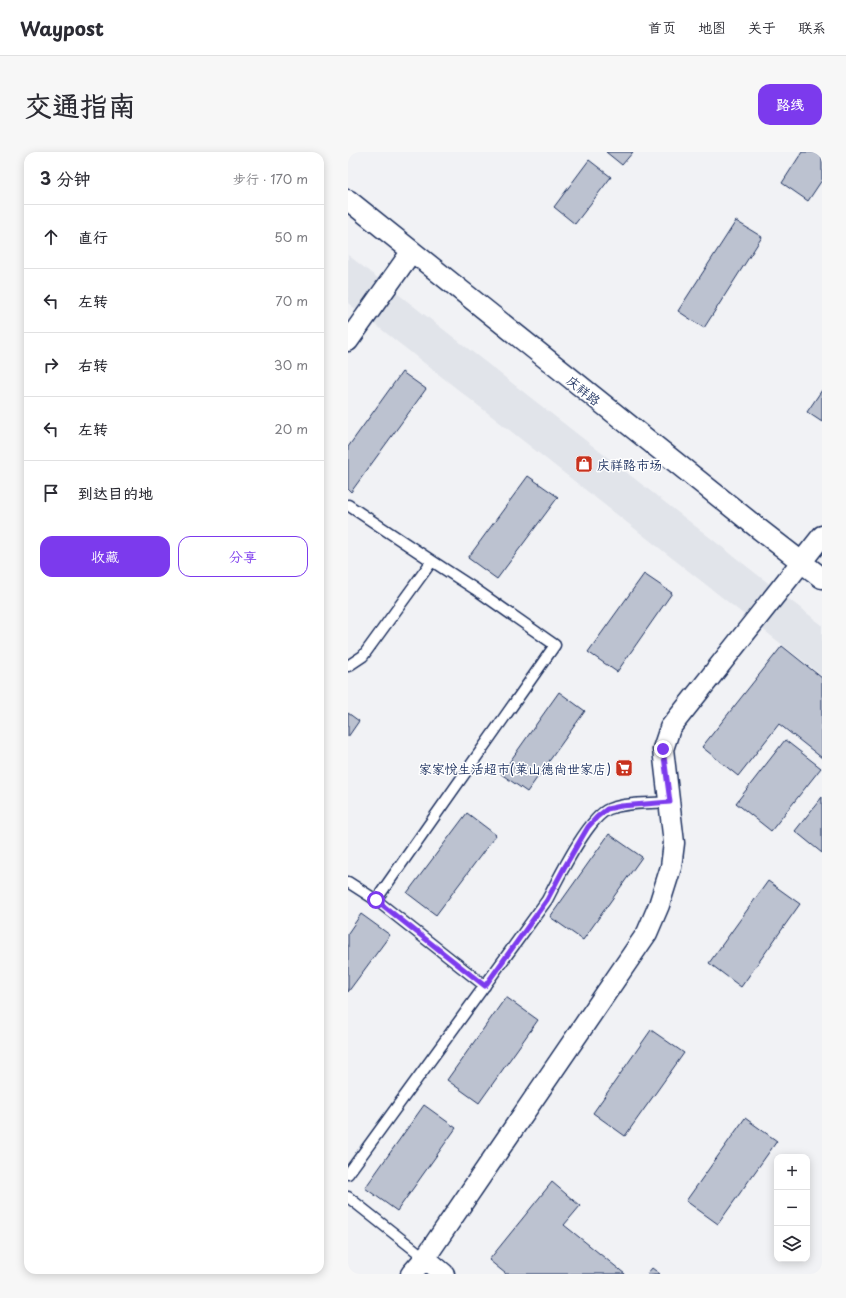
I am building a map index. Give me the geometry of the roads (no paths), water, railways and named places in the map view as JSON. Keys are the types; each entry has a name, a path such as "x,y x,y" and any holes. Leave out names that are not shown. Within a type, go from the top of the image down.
{"street":[{"name":"庆祥路","path":"348,200 822,578"},
{"path":"348,341 412,252"},
{"path":"411,1274 426,1258 647,933 659,905 671,867 674,843 663,749 670,728 822,536"},
{"path":"426,1258 444,1274"}],"lane":[{"path":"348,505 555,644 376,900"},
{"path":"348,666 363,656 432,560"},
{"path":"348,1174 547,900 588,827 607,809 621,806 670,802"},
{"path":"348,882 376,900 485,986"},
{"path":"348,1197 426,1258"}],"place":[{"name":"庆祥路市场","path":"584,464"},
{"name":"家家悦生活超市(莱山德尚世家店)","path":"624,768"}]}
